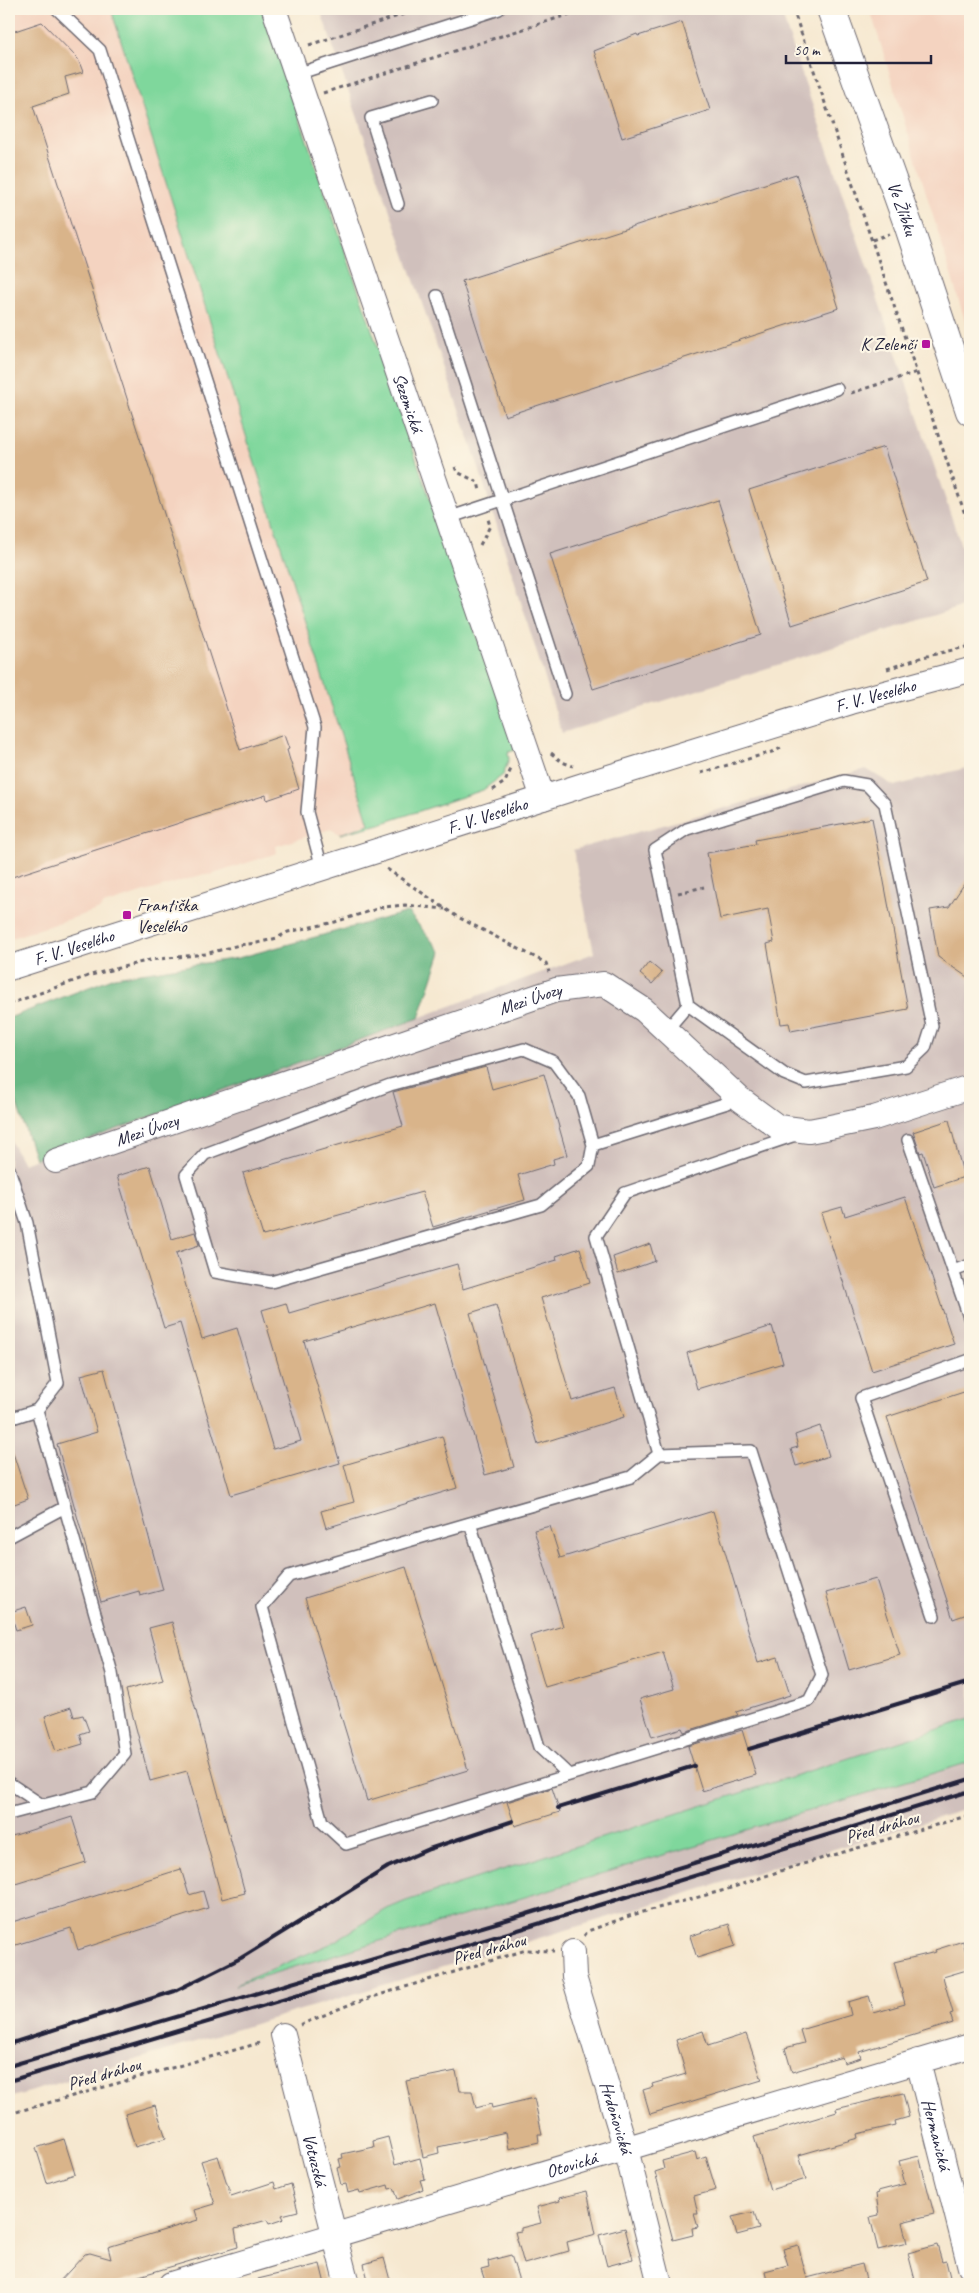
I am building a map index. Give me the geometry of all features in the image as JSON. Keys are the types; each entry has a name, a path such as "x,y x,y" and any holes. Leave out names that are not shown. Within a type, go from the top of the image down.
{"street":[{"name":"Sezemická","path":"274,9 543,798"},
{"name":"Ve Žlíbku","path":"831,9 908,227 970,411"},
{"name":"F. V. Veselého","path":"9,968 851,702 970,670"},
{"name":"Mezi Úvozy","path":"56,1161 556,990 604,984 644,1010 740,1099 778,1128 809,1131 874,1118 970,1087"},
{"name":"Hrdoňovická","path":"573,1952 574,1977 626,2148 660,2284"},
{"name":"Votuzská","path":"283,2035 347,2284"},
{"name":"Otovická","path":"171,2284 970,2046"},
{"name":"Hermanická","path":"918,2061 970,2267"}],"lane":[{"path":"57,9 100,50 315,727 307,812 322,868"},
{"path":"296,74 499,9"},
{"path":"398,204 371,118 432,100"},
{"path":"437,296 566,694"},
{"path":"448,518 838,389"},
{"path":"844,781 867,784 886,804 932,1026 924,1048 906,1066 806,1083 784,1074 688,1005 655,850 687,830 844,781"},
{"path":"666,1031 688,1005"},
{"path":"524,1049 554,1062 579,1096 593,1145 589,1166 541,1205 271,1282 216,1272 186,1175 205,1154 390,1085 524,1049"},
{"path":"593,1145 740,1099"},
{"path":"659,1454 596,1236 625,1193 809,1131"},
{"path":"908,1140 970,1320"},
{"path":"9,1169 27,1223 58,1384 37,1410 9,1419"},
{"path":"953,1271 970,1265"},
{"path":"934,1616 861,1398 970,1360"},
{"path":"9,1814 93,1792 125,1754 112,1673 37,1410"},
{"path":"751,1451 822,1675 809,1701 346,1844 322,1822 262,1606 289,1576 631,1477 659,1454 751,1451"},
{"path":"9,1537 65,1507"},
{"path":"470,1523 539,1747 569,1775"},
{"path":"9,1782 42,1805"}],"path":[{"path":"306,46 420,9"},
{"path":"323,93 586,9"},
{"path":"793,9 970,529"},
{"path":"872,240 892,233"},
{"path":"838,389 848,394 917,372"},
{"path":"487,793 505,782 511,769 511,758 528,753"},
{"path":"367,854 445,909 546,963 556,990"},
{"path":"665,896 704,887"},
{"path":"9,1004 91,975 150,960 205,954 239,944 277,938 288,932 335,922 383,907 405,905 445,909"},
{"name":"Před dráhou","path":"9,2114 283,2035 290,2029 354,2003 526,1950 573,1952 588,1931 632,1914 725,1890 786,1869 970,1815"}],"shaded area":[{"path":"9,9 111,9 369,824 340,834 331,829 276,846 277,853 210,875 204,874 103,905 100,909 9,939"},
{"path":"320,9 780,9 970,572 970,604 562,733 477,462"},
{"path":"870,9 970,9 970,337"},
{"path":"970,767 970,1719 406,1901 387,1909 330,1944 235,1985 970,1762 970,1808 9,2098 9,1138 23,1164 594,953 573,850 866,769 894,786"}],"green space":[{"path":"111,9 262,9 516,750 508,752 509,759 503,775 483,790 380,824 340,834 369,824"},
{"path":"408,912 441,952 419,1018 35,1159 9,1080 9,1018 115,977 238,958"},
{"path":"970,1719 970,1762 235,1985 330,1944 387,1909 406,1901"}],"building":[{"path":"42,22 78,59 83,72 65,77 69,94 33,106 240,750 284,735 299,789 267,800 266,795 9,878 9,33"},
{"path":"682,22 710,110 622,138 594,51 637,34 638,36"},
{"path":"796,174 839,308 505,416 462,281"},
{"path":"884,447 927,582 792,625 749,490"},
{"path":"718,500 761,635 593,689 550,554"},
{"path":"872,818 908,1009 791,1031 789,1023 781,1024 767,944 774,942 768,909 720,919 707,853 756,844 755,840"},
{"path":"970,875 970,979 938,957 930,910 949,907"},
{"path":"649,962 662,973 652,984 640,974"},
{"path":"486,1067 492,1089 544,1074 567,1155 553,1159 554,1164 518,1175 525,1200 433,1227 422,1192 263,1236 243,1173 403,1126 393,1092"},
{"path":"949,1120 964,1177 934,1187 923,1152 920,1153 913,1132"},
{"path":"150,1166 172,1239 195,1232 199,1245 176,1253 202,1339 237,1328 273,1449 301,1441 262,1310 286,1303 289,1313 457,1264 463,1289 557,1260 556,1256 580,1248 590,1283 541,1298 572,1401 615,1388 624,1417 538,1444 496,1305 470,1313 514,1467 485,1475 435,1303 304,1341 340,1463 231,1495 180,1323 164,1328 117,1176"},
{"path":"905,1197 954,1344 872,1371 821,1213 842,1207 845,1216"},
{"path":"650,1244 655,1261 618,1274 613,1257"},
{"path":"772,1326 783,1363 697,1389 687,1353"},
{"path":"104,1369 163,1590 140,1596 139,1591 101,1602 57,1444 97,1432 81,1375"},
{"path":"970,1390 970,1613 953,1619 887,1417"},
{"path":"820,1426 829,1456 796,1466 791,1449 798,1447 795,1435"},
{"path":"442,1436 457,1488 326,1528 321,1511 354,1502 344,1465"},
{"path":"9,1450 12,1450 28,1499 9,1506"},
{"path":"713,1511 758,1663 778,1657 790,1695 736,1712 738,1715 684,1732 682,1728 652,1737 640,1699 674,1689 663,1652 545,1687 530,1636 563,1626 534,1530 550,1526 560,1558"},
{"path":"406,1567 468,1770 367,1801 305,1598"},
{"path":"876,1579 900,1655 849,1670 826,1593"},
{"path":"26,1607 32,1625 16,1630 10,1612"},
{"path":"172,1622 245,1893 222,1899 187,1771 150,1781 126,1690 163,1680 149,1628"},
{"path":"71,1707 74,1717 83,1715 89,1731 80,1734 83,1744 56,1752 45,1716"},
{"path":"742,1730 756,1775 702,1791 688,1746"},
{"path":"552,1788 560,1812 515,1826 507,1802"},
{"path":"72,1817 86,1862 9,1886 9,1837"},
{"path":"181,1869 189,1895 203,1891 208,1908 78,1950 71,1928 9,1947 9,1923"},
{"path":"729,1924 735,1946 697,1958 690,1936"},
{"path":"963,1941 970,1969 943,1977 953,2013 950,2014 953,2023 859,2052 861,2058 844,2063 842,2057 792,2072 785,2048 804,2043 800,2030 851,2015 848,2002 869,1996 874,2013 905,2004 894,1962 936,1952 935,1950"},
{"path":"703,2031 708,2046 746,2034 762,2080 650,2114 643,2090 653,2087 652,2084 686,2074 676,2040"},
{"path":"456,2071 460,2091 472,2091 476,2108 491,2104 492,2108 534,2098 542,2134 538,2134 539,2142 509,2149 506,2132 438,2147 439,2153 423,2157 406,2081"},
{"path":"903,2093 909,2117 895,2121 896,2125 857,2134 858,2138 799,2155 806,2179 770,2190 754,2137 837,2112 836,2109"},
{"path":"155,2105 166,2138 135,2147 125,2114"},
{"path":"388,2137 395,2165 420,2158 425,2179 420,2180 423,2189 398,2199 394,2188 389,2189 388,2185 360,2193 359,2190 348,2193 346,2184 341,2185 337,2168 341,2167 339,2159 343,2158 342,2154 374,2147 373,2141"},
{"path":"64,2139 75,2174 47,2183 36,2148"},
{"path":"695,2152 697,2160 706,2157 716,2190 694,2196 698,2214 694,2214 698,2227 692,2228 693,2235 673,2240 655,2172 664,2169 662,2161"},
{"path":"218,2156 231,2196 274,2182 276,2189 291,2184 298,2211 282,2215 284,2219 269,2224 267,2220 235,2229 238,2247 112,2284 57,2284 85,2254 90,2253 111,2259 108,2247 198,2220 195,2210 215,2204 201,2161"},
{"path":"919,2156 934,2214 902,2222 907,2243 878,2250 870,2217 879,2215 876,2194 879,2193 878,2191 905,2184 899,2161"},
{"path":"587,2191 596,2234 567,2242 569,2251 524,2264 515,2232 521,2231 521,2228 541,2223 537,2207 560,2201 559,2198"},
{"path":"754,2212 759,2229 737,2235 732,2217"},
{"path":"625,2228 633,2259 607,2266 599,2235"},
{"path":"798,2245 807,2278 862,2264 867,2284 768,2284 765,2271 788,2265 783,2249"},
{"path":"937,2245 942,2262 946,2261 951,2281 938,2284 916,2284 908,2253"},
{"path":"511,2255 520,2284 486,2284 481,2269 489,2267 488,2261"},
{"path":"384,2258 391,2284 369,2284 364,2264"},
{"path":"320,2264 325,2284 259,2284 258,2279"}],"railway":[{"path":"749,1749 970,1682"},
{"path":"558,1808 694,1766"},
{"path":"9,2066 520,1916 970,1779"},
{"path":"9,2081 528,1927 970,1791"},
{"path":"9,2044 175,1991 241,1958 388,1867 429,1849 513,1821"}],"place":[{"name":"K Zelenči","path":"926,344"},
{"name":"Františka Veselého","path":"127,915"}]}
